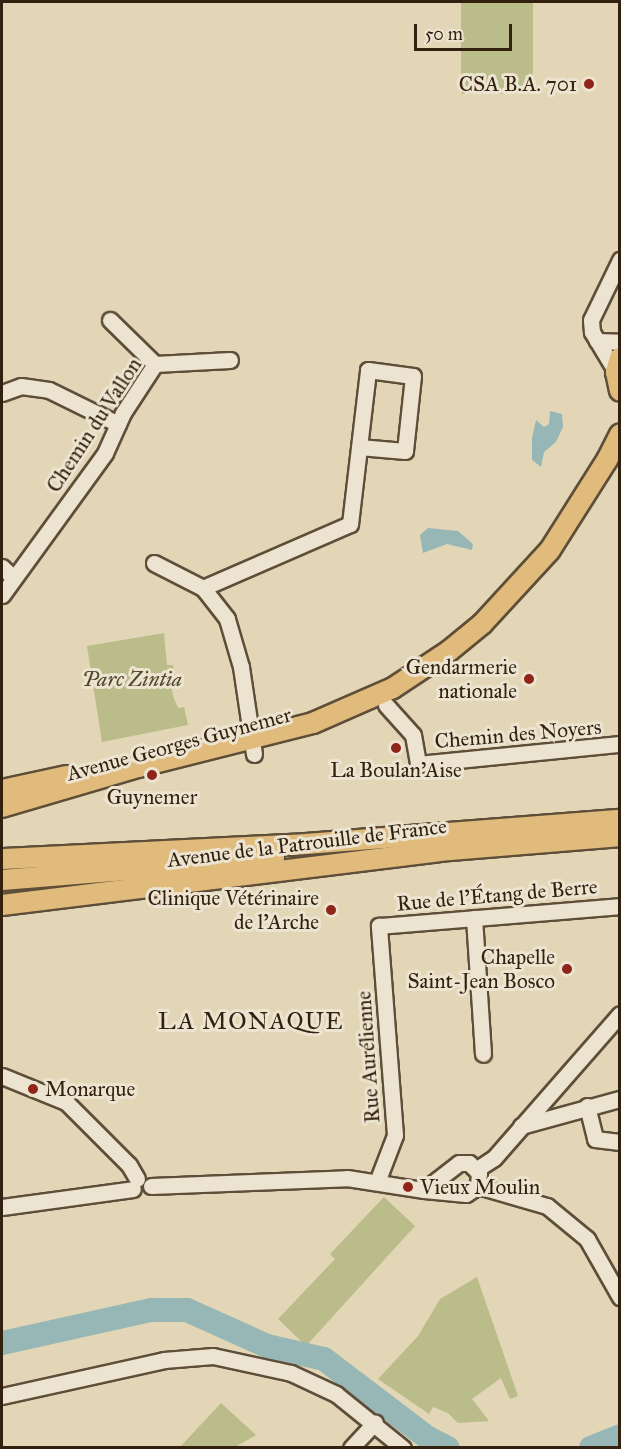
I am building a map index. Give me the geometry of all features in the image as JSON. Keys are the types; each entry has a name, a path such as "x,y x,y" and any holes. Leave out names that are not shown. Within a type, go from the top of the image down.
{"main road":[{"name":"Avenue Georges Guynemer","path":"2,807 138,767 253,747 370,700 448,651 482,624 550,550 607,460 620,434"},
{"name":"Avenue Georges Guynemer","path":"2,819 129,780 253,747 386,705 481,640 552,566 620,464"},
{"name":"Avenue Georges Guynemer","path":"2,790 113,768 138,767"},
{"path":"2,859 293,845 544,824 620,820"},
{"path":"539,844 544,824"},
{"name":"Avenue de la Patrouille de France","path":"2,905 439,850 620,836"},
{"path":"190,862 293,845"},
{"path":"2,880 190,862 439,850"}],"street":[{"path":"618,373 597,341 591,320 620,260"},
{"path":"110,320 154,364"},
{"path":"597,341 620,342"},
{"name":"Chemin du Vallon","path":"2,595 105,453 118,424 154,364 230,360"},
{"path":"203,588 350,524 359,447 368,370 413,376 405,451 359,447"},
{"path":"2,393 21,386 49,390 118,424"},
{"path":"154,563 203,588 227,619 241,667 253,747"},
{"path":"2,567 14,578"},
{"name":"Chemin des Noyers","path":"386,705 413,735 418,764 620,744"},
{"name":"Rue de l'Étang de Berre","path":"379,926 620,906"},
{"path":"474,918 483,1054"},
{"name":"Rue Aurélienne","path":"377,1182 395,1135 379,926"},
{"path":"477,1169 494,1158 620,1014"},
{"path":"2,1076 66,1102 129,1165 135,1184"},
{"path":"521,1126 587,1106 620,1099"},
{"path":"587,1106 596,1139 620,1142"},
{"path":"424,1190 464,1162 477,1169"},
{"path":"451,1169 448,1179 457,1192"},
{"path":"477,1169 478,1186"},
{"path":"2,1207 135,1184 147,1179 151,1186 347,1178 466,1194 478,1186 547,1206 587,1239 620,1297"},
{"path":"2,1396 164,1360 213,1356 291,1373 336,1394 375,1422 403,1448"},
{"path":"351,1448 375,1422"}],"green space":[{"path":"461,2 533,2 533,94 461,94"},
{"name":"Parc Zintia","path":"164,633 167,665 173,665 175,677 170,678 173,696 178,708 184,707 188,725 102,742 87,646"},
{"path":"384,1197 415,1226 306,1346 278,1319 335,1259 330,1254"},
{"path":"477,1277 518,1396 510,1399 501,1378 472,1399 489,1421 458,1423 448,1413 433,1407 429,1414 378,1379 418,1336 440,1299"},
{"path":"221,1403 256,1435 235,1447 180,1447"}],"water":[{"path":"550,411 562,414 563,427 556,442 544,452 541,467 532,460 532,438 536,420 544,427 549,424"},
{"path":"428,528 458,531 473,544 472,550 447,544 423,553 420,535"}],"waterway":[{"path":"2,1343 151,1310 187,1310 267,1346 324,1359 428,1438 448,1448"},
{"path":"591,1448 620,1436"}],"place":[{"name":"CSA B.A. 701","path":"589,84"},
{"name":"Gendarmerie nationale","path":"529,679"},
{"name":"La Boulan'Aise","path":"396,748"},
{"name":"Guynemer","path":"152,775"},
{"name":"Clinique Vétérinaire de l'Arche","path":"331,910"},
{"name":"Chapelle Saint-Jean Bosco","path":"567,969"},
{"name":"Monarque","path":"33,1089"},
{"name":"Vieux Moulin","path":"408,1187"}],"district":[{"name":"LA MONAQUE","path":"251,1022"}]}
